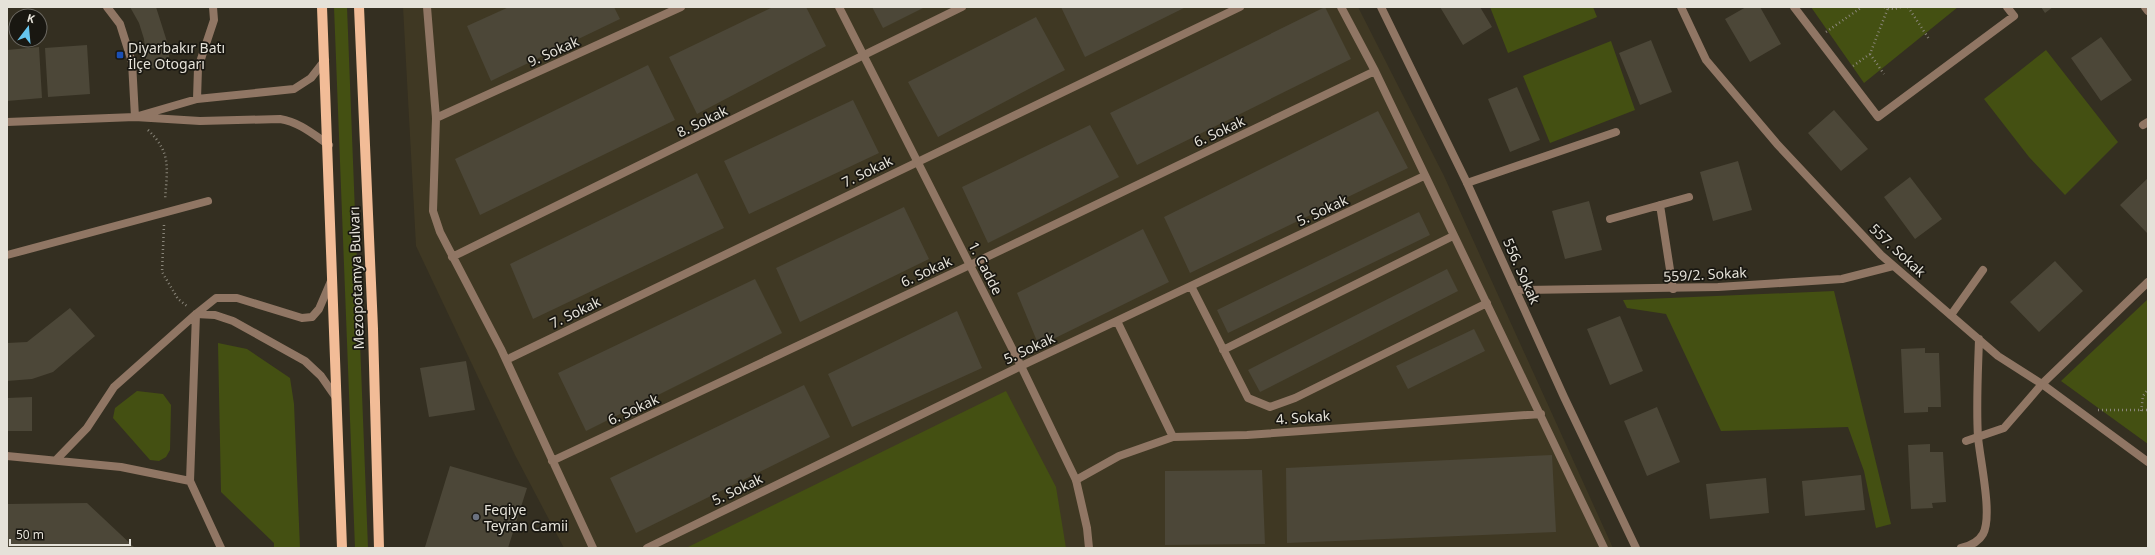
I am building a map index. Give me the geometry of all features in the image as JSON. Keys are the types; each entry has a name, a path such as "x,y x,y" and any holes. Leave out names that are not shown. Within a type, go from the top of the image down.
{"main road":[{"name":"Mezopotamya Bulvarı","path":"322,7 329,145 342,548"},
{"name":"Mezopotamya Bulvarı","path":"359,7 373,329 379,548"}],"street":[{"path":"107,7 120,24 132,62 135,117"},
{"path":"197,99 198,68 214,20 213,7"},
{"path":"426,7 436,118 433,211 440,232 506,360 593,548"},
{"name":"9. Sokak","path":"436,118 681,7"},
{"name":"1. Cadde","path":"839,7 1021,366 1076,480 1087,528 1089,548"},
{"name":"8. Sokak","path":"452,257 864,57 962,7"},
{"name":"7. Sokak","path":"506,360 917,161 1240,7"},
{"path":"1341,7 1375,71 1424,176 1541,414 1604,548"},
{"name":"556. Sokak","path":"1381,7 1467,183 1517,290 1564,397 1636,548"},
{"name":"557. Sokak","path":"1681,7 1706,60 1777,144 1881,255 1998,356 2042,384 2148,462"},
{"path":"1794,7 1878,118 2014,16 2007,7"},
{"path":"2145,7 2148,12"},
{"path":"135,117 197,99 294,89 311,78 325,60"},
{"name":"6. Sokak","path":"552,461 970,265 1375,71"},
{"path":"7,122 135,117 200,121 280,119 292,121 302,126 329,145"},
{"path":"1467,183 1616,132"},
{"name":"5. Sokak","path":"647,548 1021,366 1424,176"},
{"path":"1610,219 1689,197"},
{"path":"7,255 208,201"},
{"path":"1660,205 1673,289"},
{"path":"1223,350 1454,236"},
{"name":"559/2. Sokak","path":"1517,290 1673,289 1842,279 1893,266"},
{"path":"1951,315 1983,270"},
{"path":"56,460 87,428 114,387 216,298 237,298 302,318 312,317 319,309 333,277"},
{"path":"1966,441 2004,428 2042,384 2148,282"},
{"path":"1191,286 1248,398 1270,407 1295,398 1487,303"},
{"path":"196,314 215,315 234,321 305,362 321,376 337,400"},
{"path":"196,314 190,481 220,548"},
{"path":"1117,321 1173,436"},
{"path":"1961,548 1970,547 1983,534 1987,517 1978,437 1978,339"},
{"name":"4. Sokak","path":"1076,480 1119,456 1173,436 1247,434 1541,414"},
{"path":"7,456 121,467 190,481"}],"path":[{"path":"1825,32 1862,7"},
{"path":"1844,73 1870,54 1886,8 1902,7"},
{"path":"1908,7 1928,39"},
{"path":"1870,54 1884,74"},
{"path":"135,117 160,142 167,161 161,268 178,299"},
{"path":"2140,411 2143,396 2148,389"},
{"path":"2076,409 2148,410"}],"shaded area":[{"path":"403,7 1358,7 1444,176 1613,548 564,548 515,455 416,246"}],"green space":[{"path":"334,7 347,7 368,548 355,548"},
{"path":"1490,7 1593,7 1597,17 1508,53"},
{"path":"1811,7 1958,7 1864,83"},
{"path":"1611,41 1635,110 1550,143 1523,76"},
{"path":"2046,50 2118,142 2065,195 2029,157 1984,99"},
{"path":"1834,291 1891,524 1876,528 1864,471 1848,427 1721,431 1666,314 1627,308 1623,300"},
{"path":"2148,299 2148,444 2061,381"},
{"path":"218,343 247,349 290,378 294,404 300,548 274,548 274,543 221,492"},
{"path":"137,391 163,394 171,405 170,450 166,457 159,461 150,460 113,418 115,408"},
{"path":"1006,391 1056,487 1066,548 686,548"}],"building":[{"path":"130,7 156,7 169,48 169,69 147,68 144,39 139,23"},
{"path":"509,7 614,7 620,19 491,81 467,26"},
{"path":"773,7 806,7 826,46 697,114 669,57"},
{"path":"872,7 925,7 883,28"},
{"path":"1061,7 1186,7 1085,57"},
{"path":"1325,7 1351,59 1137,165 1110,113"},
{"path":"1440,7 1480,7 1492,27 1463,45"},
{"path":"1746,7 1760,7 1781,44 1750,62 1725,19"},
{"path":"2041,7 2053,7 2045,13"},
{"path":"1036,17 1065,70 938,137 908,82"},
{"path":"2101,37 2132,80 2101,101 2071,58"},
{"path":"1651,40 1672,92 1640,105 1619,53"},
{"path":"87,45 90,94 48,97 45,48"},
{"path":"39,48 42,98 7,101 7,50"},
{"path":"648,65 675,120 480,215 455,159"},
{"path":"1517,87 1540,140 1510,152 1488,99"},
{"path":"853,100 879,153 749,214 724,161"},
{"path":"1834,110 1868,149 1841,171 1808,133"},
{"path":"1378,111 1408,168 1190,273 1164,217"},
{"path":"1090,125 1119,177 988,243 962,187"},
{"path":"1738,161 1752,210 1713,221 1700,172"},
{"path":"697,173 724,228 533,319 510,264"},
{"path":"1910,177 1942,219 1915,239 1884,197"},
{"path":"2148,178 2148,234 2120,205"},
{"path":"1589,201 1602,250 1565,259 1552,211"},
{"path":"904,207 929,259 800,322 776,268"},
{"path":"1419,212 1430,235 1228,333 1217,310"},
{"path":"1143,229 1169,282 1039,346 1017,293"},
{"path":"2055,261 2083,291 2039,332 2010,302"},
{"path":"1447,269 1458,291 1260,392 1248,370"},
{"path":"755,279 782,333 586,431 558,373"},
{"path":"70,308 95,336 53,372 32,379 7,381 7,343 27,342"},
{"path":"957,311 982,368 852,427 828,374"},
{"path":"1620,316 1643,371 1610,385 1587,329"},
{"path":"1474,329 1485,351 1408,389 1396,366"},
{"path":"1925,348 1925,353 1939,353 1941,407 1928,407 1928,412 1904,413 1901,349"},
{"path":"466,361 475,410 429,417 420,368"},
{"path":"804,385 830,437 636,533 610,478"},
{"path":"32,397 32,431 7,431 7,398"},
{"path":"1657,407 1680,462 1647,476 1624,421"},
{"path":"1930,444 1930,452 1943,452 1946,502 1932,503 1933,508 1911,509 1908,445"},
{"path":"1552,455 1556,532 1287,543 1286,468"},
{"name":"Feqiye Teyran Camii","path":"450,466 527,488 508,548 425,547"},
{"path":"1262,470 1265,544 1165,545 1165,471"},
{"path":"1861,475 1865,510 1805,516 1802,481"},
{"path":"1766,478 1769,513 1710,519 1706,484"},
{"path":"87,503 135,548 7,548 7,504"}],"place":[{"name":"Diyarbakır Batı İlçe Otogarı","path":"120,55"},
{"name":"Feqiye Teyran Camii","path":"476,517"}]}
